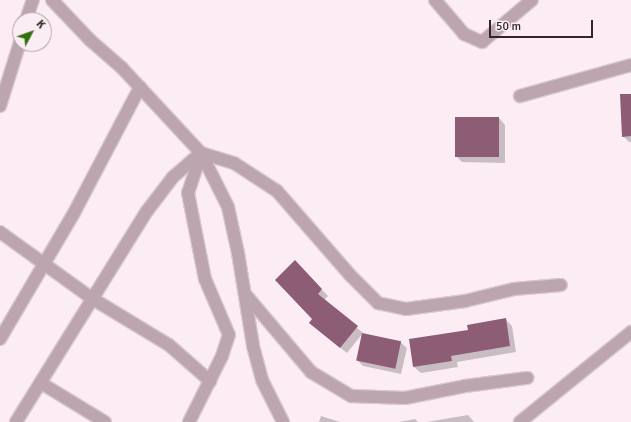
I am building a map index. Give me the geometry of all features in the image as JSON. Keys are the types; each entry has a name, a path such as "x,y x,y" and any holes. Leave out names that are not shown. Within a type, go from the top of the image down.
{"street":[{"path":"29,12 33,0"},
{"path":"52,0 90,40 140,88 201,153 228,207 245,294 253,346 262,380 283,422"},
{"path":"435,0 464,34 482,42 532,0"},
{"path":"0,106 17,52"},
{"path":"520,96 631,65"},
{"path":"0,339 44,264 140,88"},
{"path":"201,153 234,163 277,191 350,275 378,304 406,309 465,301 514,289 561,285"},
{"path":"16,422 147,211 172,177 201,153"},
{"path":"189,422 210,381 229,335 205,279 188,193 201,153"},
{"path":"0,232 93,299 169,345 210,381"},
{"path":"245,294 311,372 352,396 405,398 465,386 527,378"},
{"path":"523,421 631,332"},
{"path":"41,383 105,422"}],"building":[{"path":"620,94 631,94 631,136 622,137"},
{"path":"455,117 499,117 499,157 455,157"},
{"path":"295,260 322,289 318,294 358,326 340,348 309,323 312,319 275,280"},
{"path":"506,318 510,346 451,356 452,361 413,367 409,339 468,330 467,325"},
{"path":"362,333 401,341 395,369 356,360"}]}
